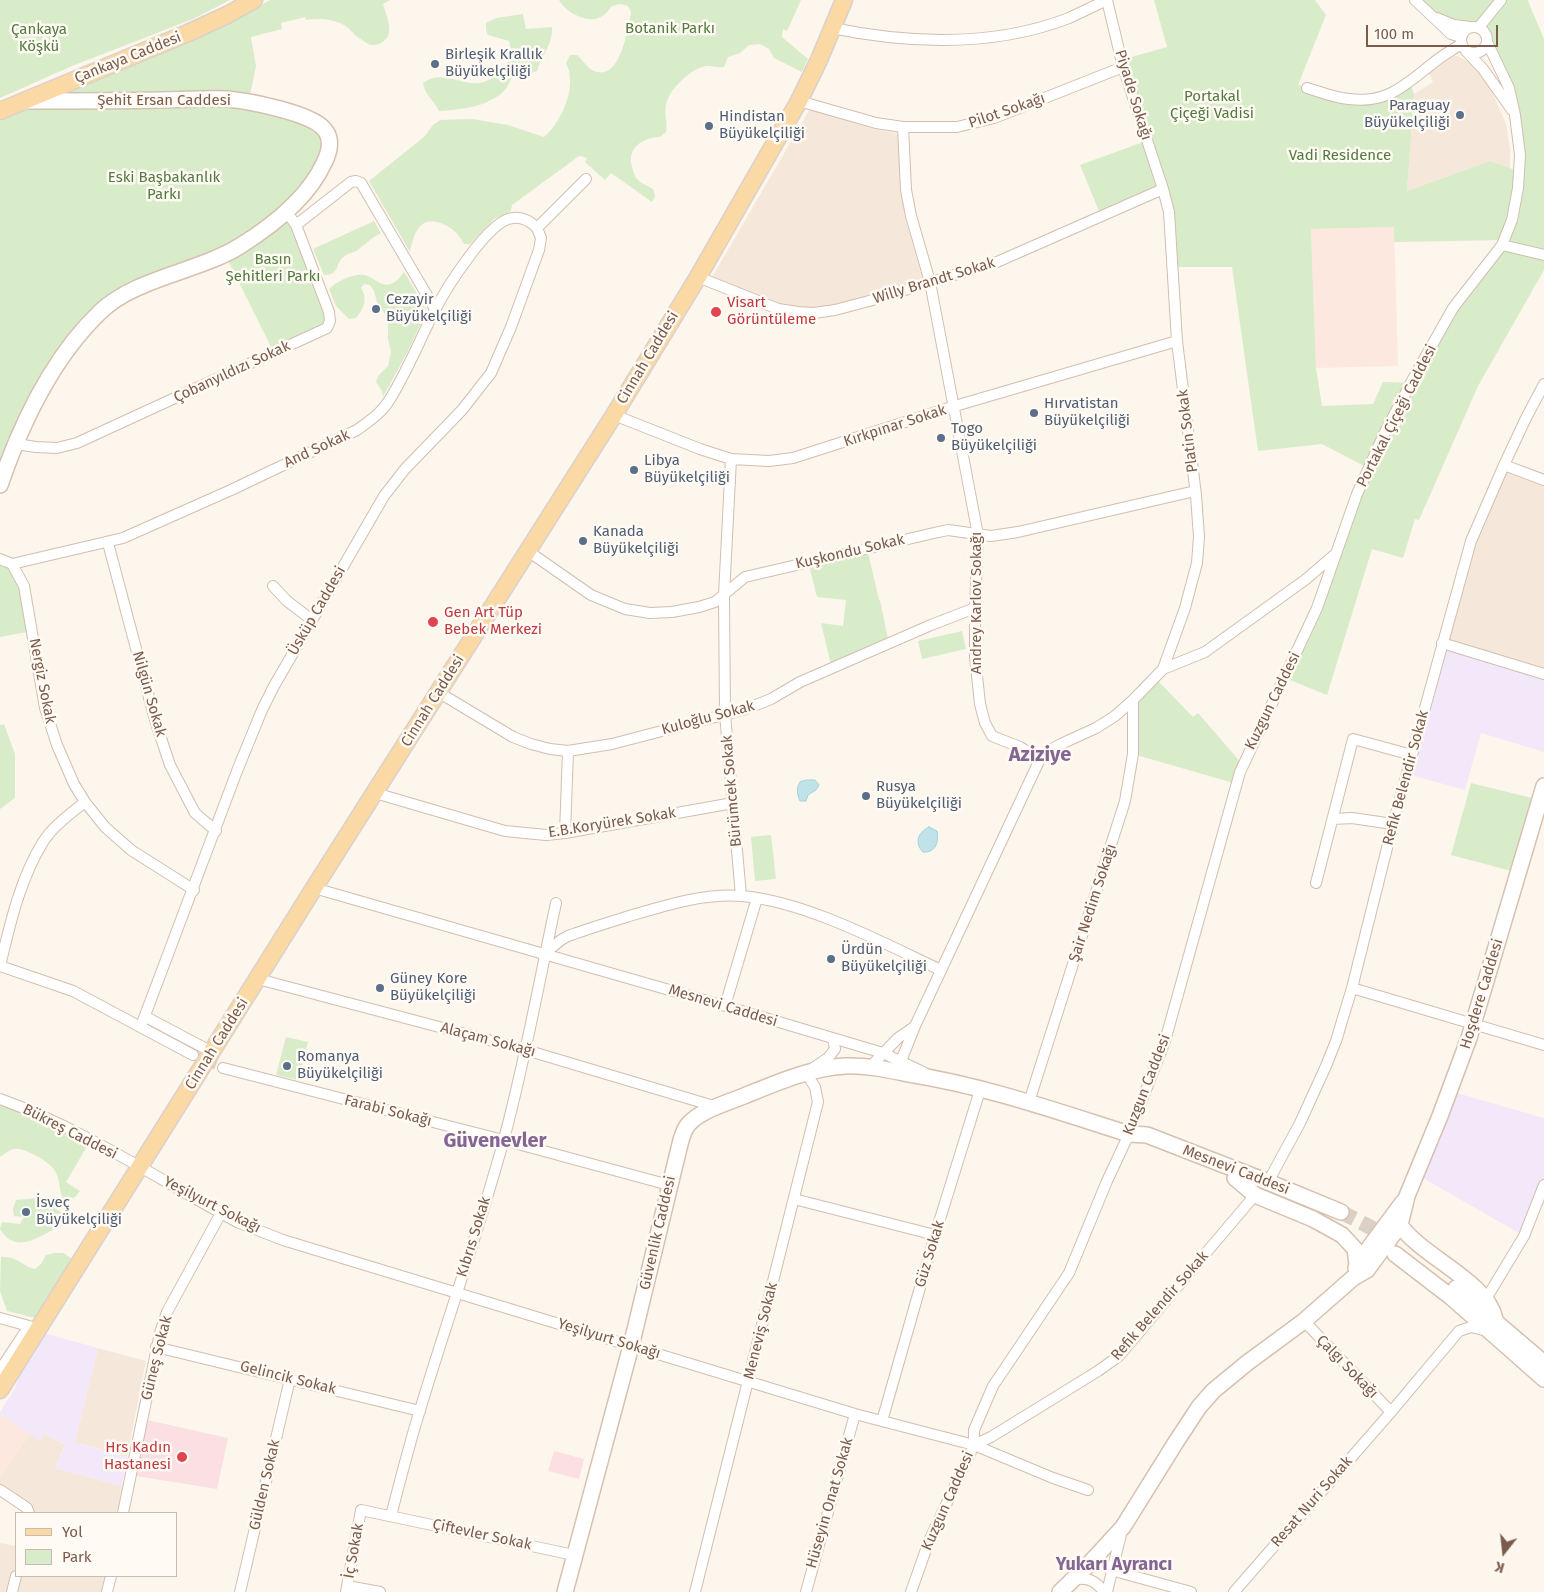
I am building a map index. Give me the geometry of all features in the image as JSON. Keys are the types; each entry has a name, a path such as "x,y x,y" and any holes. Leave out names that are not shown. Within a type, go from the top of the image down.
{"main road":[{"name":"Çankaya Caddesi","path":"0,111 227,16 254,0"},
{"name":"Cinnah Caddesi","path":"0,1390 7,1369 212,1052 614,415 698,277 799,101 844,0"},
{"name":"Şehit Ersan Caddesi","path":"0,485 3,471 35,401 57,366 100,312 118,297 140,286 176,274 240,246 286,211 305,193 316,179 330,146 326,131 320,124 301,115 285,110 227,99 25,101"},
{"name":"Hoşdere Caddesi","path":"1407,1196 1440,1116 1473,1025 1544,786"},
{"name":"Güvenlik Caddesi","path":"565,1592 631,1346 680,1140 687,1126 696,1117 716,1107 806,1073 847,1066 898,1066 933,1078"},
{"name":"Mesnevi Caddesi","path":"933,1078 980,1088 1029,1102 1129,1134 1147,1135 1270,1178 1340,1216 1144,1144 1129,1134"},
{"path":"1235,1178 1255,1195 1313,1219 1342,1235 1355,1248 1355,1271"},
{"path":"1060,1592 1123,1527 1199,1407 1213,1391 1234,1373 1304,1322 1355,1271 1407,1196"},
{"path":"1355,1271 1367,1270 1401,1240 1407,1196"},
{"path":"1401,1240 1438,1259 1486,1299 1493,1309 1494,1326 1544,1379"},
{"path":"1401,1240 1451,1297 1544,1363"},
{"path":"0,1402 11,1385 14,1376 7,1369"}],"street":[{"path":"832,28 868,36 902,39 932,40 988,37 1040,27 1068,18 1107,0"},
{"name":"Piyade Sokağı","path":"1107,0 1123,67 1163,188"},
{"name":"Portakal Çiçeği Caddesi","path":"1415,0 1462,44 1487,74 1515,115"},
{"path":"1308,88 1348,99 1378,98 1390,95 1462,44 1464,31 1474,27 1501,0"},
{"name":"Portakal Çiçeği Caddesi","path":"1040,759 1050,750 1096,728 1115,716 1163,669 1205,652 1305,580 1334,556 1361,486 1385,432 1413,379 1453,308 1502,245 1512,220 1518,188 1520,155 1515,115 1509,88 1487,42 1486,33 1474,27 1454,25 1429,14"},
{"path":"1462,44 1470,53 1479,52 1486,46 1487,42"},
{"name":"Pilot Sokağı","path":"799,101 876,122 903,127 957,126 994,118 1123,67"},
{"name":"Andrey Karlov Sokağı","path":"903,127 906,190 911,216 930,282 978,535 975,657 977,685 984,723 992,736 1020,747 1040,759"},
{"path":"538,228 586,180"},
{"path":"296,225 351,182 361,183 435,310"},
{"name":"Willy Brandt Sokak","path":"698,277 772,306 806,313 835,310 996,262 1163,188"},
{"name":"Platin Sokak","path":"1163,188 1169,212 1177,341 1199,537 1197,563 1185,608 1163,669"},
{"name":"Çobanyıldızı Sokak","path":"16,444 57,448 77,443 327,328 330,321 330,312 296,225 286,211"},
{"name":"And Sokak","path":"12,564 123,538 231,490 357,430 375,417 390,400 435,310 452,281 477,247 498,225 512,218 522,219 538,228"},
{"name":"Üsküp Caddesi","path":"144,1022 262,710 384,496 405,469 462,410 491,373 511,327 539,250 541,238 538,228"},
{"path":"1502,245 1544,255"},
{"name":"Kırkpınar Sokak","path":"614,415 700,449 731,459 769,461 793,458 955,406 1177,341"},
{"name":"Refik Belendir Sokak","path":"1270,1178 1300,1123 1326,1066 1352,988 1393,824 1471,541 1504,465 1544,384"},
{"name":"Bürümcek Sokak","path":"731,459 724,595 725,714 734,803 740,896"},
{"path":"1504,465 1544,480"},
{"name":"Kuşkondu Sokak","path":"528,551 591,595 625,609 650,613 672,612 699,608 715,602 745,577 808,561 948,530 991,536 1018,532 1195,491"},
{"name":"Nilgün Sokak","path":"108,543 155,720 170,765 195,813 216,831"},
{"name":"Kuzgun Caddesi","path":"912,1592 929,1541 974,1445 974,1430 993,1386 1069,1273 1107,1181 1129,1134 1165,1041 1240,772 1317,608 1334,556"},
{"path":"0,559 12,564"},
{"name":"Nergiz Sokak","path":"12,564 24,586 45,708 57,745 84,802 105,827 132,850 194,890"},
{"path":"273,586 287,601 312,620"},
{"name":"Kuloğlu Sokak","path":"438,692 513,737 550,749 568,751 612,744 762,703 800,682 975,608"},
{"path":"1442,643 1544,674"},
{"name":"Şair Nedim Sokağı","path":"1029,1102 1125,801 1133,754 1133,700"},
{"path":"1316,883 1353,739 1412,755"},
{"path":"565,833 568,751"},
{"path":"898,1066 1040,759"},
{"name":"E.B.Koryürek Sokak","path":"375,793 505,831 546,835 734,803"},
{"path":"84,802 55,827 43,841 28,871 18,899 0,966 73,990 212,1052"},
{"path":"1332,819 1352,818 1393,824"},
{"name":"Mesnevi Caddesi","path":"314,888 883,1053 898,1066"},
{"path":"544,954 568,936 646,911 677,902 702,898 740,896 757,898 822,917 941,970"},
{"path":"725,1006 757,898"},
{"name":"Kıbrıs Sokak","path":"391,1516 420,1410 504,1140 526,1050 544,954 556,903"},
{"name":"Alaçam Sokağı","path":"258,979 526,1050 716,1107"},
{"path":"1352,988 1544,1045"},
{"path":"144,1022 193,1055"},
{"path":"870,1067 898,1038 915,1026"},
{"path":"806,1073 832,1055 836,1049 833,1039"},
{"name":"Farabi Sokağı","path":"223,1068 504,1140 669,1185"},
{"name":"Meneviş Sokak","path":"695,1592 818,1102 815,1087 806,1073"},
{"name":"Güz Sokak","path":"882,1422 980,1088"},
{"name":"Bükreş Caddesi","path":"0,1099 60,1123 139,1167"},
{"name":"Yeşilyurt Sokağı","path":"139,1167 237,1222 283,1240 855,1414 974,1445 1053,1478 1088,1490"},
{"path":"1486,1299 1524,1236 1544,1185"},
{"name":"Refik Belendir Sokak","path":"974,1445 1007,1427 1119,1356 1255,1195"},
{"path":"794,1199 936,1235"},
{"name":"Güneş Sokak","path":"123,1512 156,1347 167,1312 221,1213"},
{"path":"0,1318 29,1326 7,1369"},
{"name":"Çalgı Sokağı","path":"1304,1322 1391,1412"},
{"name":"Resat Nuri Sokak","path":"1234,1592 1459,1331 1471,1327 1494,1326"},
{"name":"Gelincik Sokak","path":"156,1347 420,1410"},
{"name":"Gülden Sokak","path":"240,1592 290,1379"},
{"name":"Hüseyin Onat Sokak","path":"806,1592 855,1414"},
{"path":"0,1490 28,1508 29,1512"},
{"name":"İç Sokak","path":"347,1589 361,1510 391,1516"},
{"name":"Çiftevler Sokak","path":"391,1516 574,1555"},
{"path":"1074,1579 1085,1578 1093,1580 1106,1592 1123,1527"},
{"path":"1111,1570 1191,1592"},
{"path":"12,1592 16,1577"},
{"path":"107,1592 111,1577"},
{"path":"347,1589 380,1592"}],"shaded area":[{"path":"1452,56 1458,56 1469,62 1485,78 1491,89 1506,124 1510,149 1510,168 1490,161 1407,191 1414,94 1433,82 1429,72"},
{"path":"810,109 874,129 900,134 901,190 905,218 923,280 834,306 814,309 790,308 711,279"},
{"path":"1394,227 1398,366 1316,368 1311,229"},
{"path":"1504,465 1544,480 1544,674 1442,643 1471,541"},
{"path":"1442,643 1544,674 1544,752 1481,733 1465,790 1407,774"},
{"path":"1450,1091 1544,1118 1544,1185 1524,1236 1416,1174"},
{"path":"40,1332 98,1348 75,1442 127,1457 122,1486 55,1468 65,1445 45,1433 40,1441 0,1414 15,1388 18,1373"},
{"path":"98,1348 146,1361 127,1457 75,1442"},
{"path":"0,1414 30,1434 0,1476"},
{"name":"Hrs Kadın Hastanesi","path":"147,1420 228,1438 217,1489 136,1476"},
{"path":"45,1433 65,1445 55,1468 122,1486 117,1512 32,1512 0,1486 0,1476 30,1434 40,1441"},
{"path":"554,1451 584,1459 579,1479 548,1471"},
{"path":"0,1543 15,1546 15,1567 9,1592 0,1592"},
{"path":"19,1577 107,1577 103,1592 15,1592"}],"green space":[{"name":"Çankaya Köşkü","path":"0,0 230,0 193,19 72,66 0,98"},
{"path":"270,0 390,0 383,4 389,27 388,36 385,41 379,44 368,44 347,27 335,21 306,20 305,17 281,23 282,29 251,37 256,66 250,95 301,115 330,146 286,211 330,321 274,353 225,254 140,286 82,332 0,471 0,111 241,17"},
{"name":"Botanik Parkı","path":"559,0 801,0 787,31 783,29 782,37 808,59 802,72 774,58 769,49 760,44 749,45 740,53 728,57 724,67 702,67 682,80 668,99 666,132 660,137 643,141 634,149 632,154 632,167 636,178 653,189 655,196 652,202 611,173 605,180 585,162 587,158 579,156 512,205 511,211 494,219 470,244 464,244 461,238 448,227 430,221 420,226 410,252 369,181 424,137 433,125 440,120 472,119 508,125 544,137 557,122 566,103 570,82 566,63 570,55 577,55 594,71 603,72 611,69 617,61 628,29 631,12 628,6 620,4 612,6 604,15 598,18 585,19 567,9"},
{"path":"1154,0 1315,0 1326,15 1298,85 1366,100 1410,82 1414,94 1407,191 1490,161 1510,168 1520,174 1515,115 1485,33 1483,30 1454,25 1415,0 1529,0 1544,39 1544,270 1478,386 1419,520 1415,519 1403,558 1372,549 1327,695 1285,678 1368,468 1322,444 1258,451 1232,267 1174,267 1163,189 1101,216 1080,165 1146,141 1121,60 1167,47","holes":["1394,227 1394,242 1504,240 1453,309 1411,383 1383,382 1373,404 1322,406 1316,368 1311,229"]},
{"path":"523,14 526,29 552,27 551,39 537,71 531,73 525,68 520,70 514,75 502,93 480,105 439,111 425,90 423,83 440,77 473,83 490,79 507,62 510,56 510,49 509,41 488,35 486,23 496,18"},
{"path":"374,221 381,233 356,251 346,255 339,262 333,273 324,275 313,249"},
{"path":"404,272 427,310 409,349 383,397 382,391 376,382 378,376 388,366 391,352 388,339 388,319 377,302 374,291 370,285 364,284 361,288 365,300 363,307 356,318 349,319 336,306 329,289 336,283 355,275 368,276 385,285 396,281"},
{"path":"867,548 889,644 832,669 821,623 843,626 846,600 817,597 808,561"},
{"path":"0,559 12,564 24,586 32,631 0,637"},
{"path":"962,631 966,649 922,659 918,641"},
{"path":"1155,678 1193,717 1198,713 1243,765 1237,784 1133,754 1133,700"},
{"path":"4,724 15,754 15,798 0,809 0,725"},
{"path":"1471,783 1540,800 1519,873 1451,855"},
{"path":"771,835 776,879 755,881 751,837"},
{"path":"286,1037 308,1042 298,1080 276,1075"},
{"path":"0,1106 21,1111 89,1143 66,1182 80,1191 75,1197 64,1201 55,1171 48,1163 36,1156 24,1150 14,1149 0,1157"},
{"path":"39,1198 61,1212 62,1226 29,1241 14,1241 7,1237 0,1229 2,1222 20,1224 24,1217 14,1216 13,1209 16,1200"},
{"path":"63,1253 71,1258 39,1319 7,1311 0,1291 1,1257 12,1258 35,1269 41,1264 46,1255"}],"water":[{"path":"815,780 819,785 816,790 808,795 806,801 800,801 798,787 800,782"},
{"path":"929,827 937,831 937,843 931,851 923,852 918,841 922,832"}],"tunnel":[{"path":"193,1055 223,1068"},
{"path":"1341,1212 1401,1245"}],"place":[{"name":"Birleşik Krallık Büyükelçiliği","path":"435,64"},
{"name":"Paraguay Büyükelçiliği","path":"1460,115"},
{"name":"Hindistan Büyükelçiliği","path":"709,126"},
{"name":"Cezayir Büyükelçiliği","path":"376,309"},
{"name":"Visart Görüntüleme","path":"716,312"},
{"name":"Hırvatistan Büyükelçiliği","path":"1034,413"},
{"name":"Togo Büyükelçiliği","path":"941,438"},
{"name":"Libya Büyükelçiliği","path":"634,470"},
{"name":"Kanada Büyükelçiliği","path":"583,541"},
{"name":"Gen Art Tüp Bebek Merkezi","path":"433,622"},
{"name":"Rusya Büyükelçiliği","path":"866,796"},
{"name":"Ürdün Büyükelçiliği","path":"831,959"},
{"name":"Güney Kore Büyükelçiliği","path":"380,988"},
{"name":"Romanya Büyükelçiliği","path":"287,1066"},
{"name":"İsveç Büyükelçiliği","path":"26,1212"},
{"name":"Hrs Kadın Hastanesi","path":"182,1457"}],"district":[{"name":"Aziziye","path":"1040,755"},
{"name":"Güvenevler","path":"495,1141"},
{"name":"Yukarı Ayrancı","path":"1114,1565"}],"park label":[{"name":"Portakal Çiçeği Vadisi","path":"1212,106"},
{"name":"Vadi Residence","path":"1340,156"},
{"name":"Eski Başbakanlık Parkı","path":"164,186"},
{"name":"Basın Şehitleri Parkı","path":"273,268"}]}
